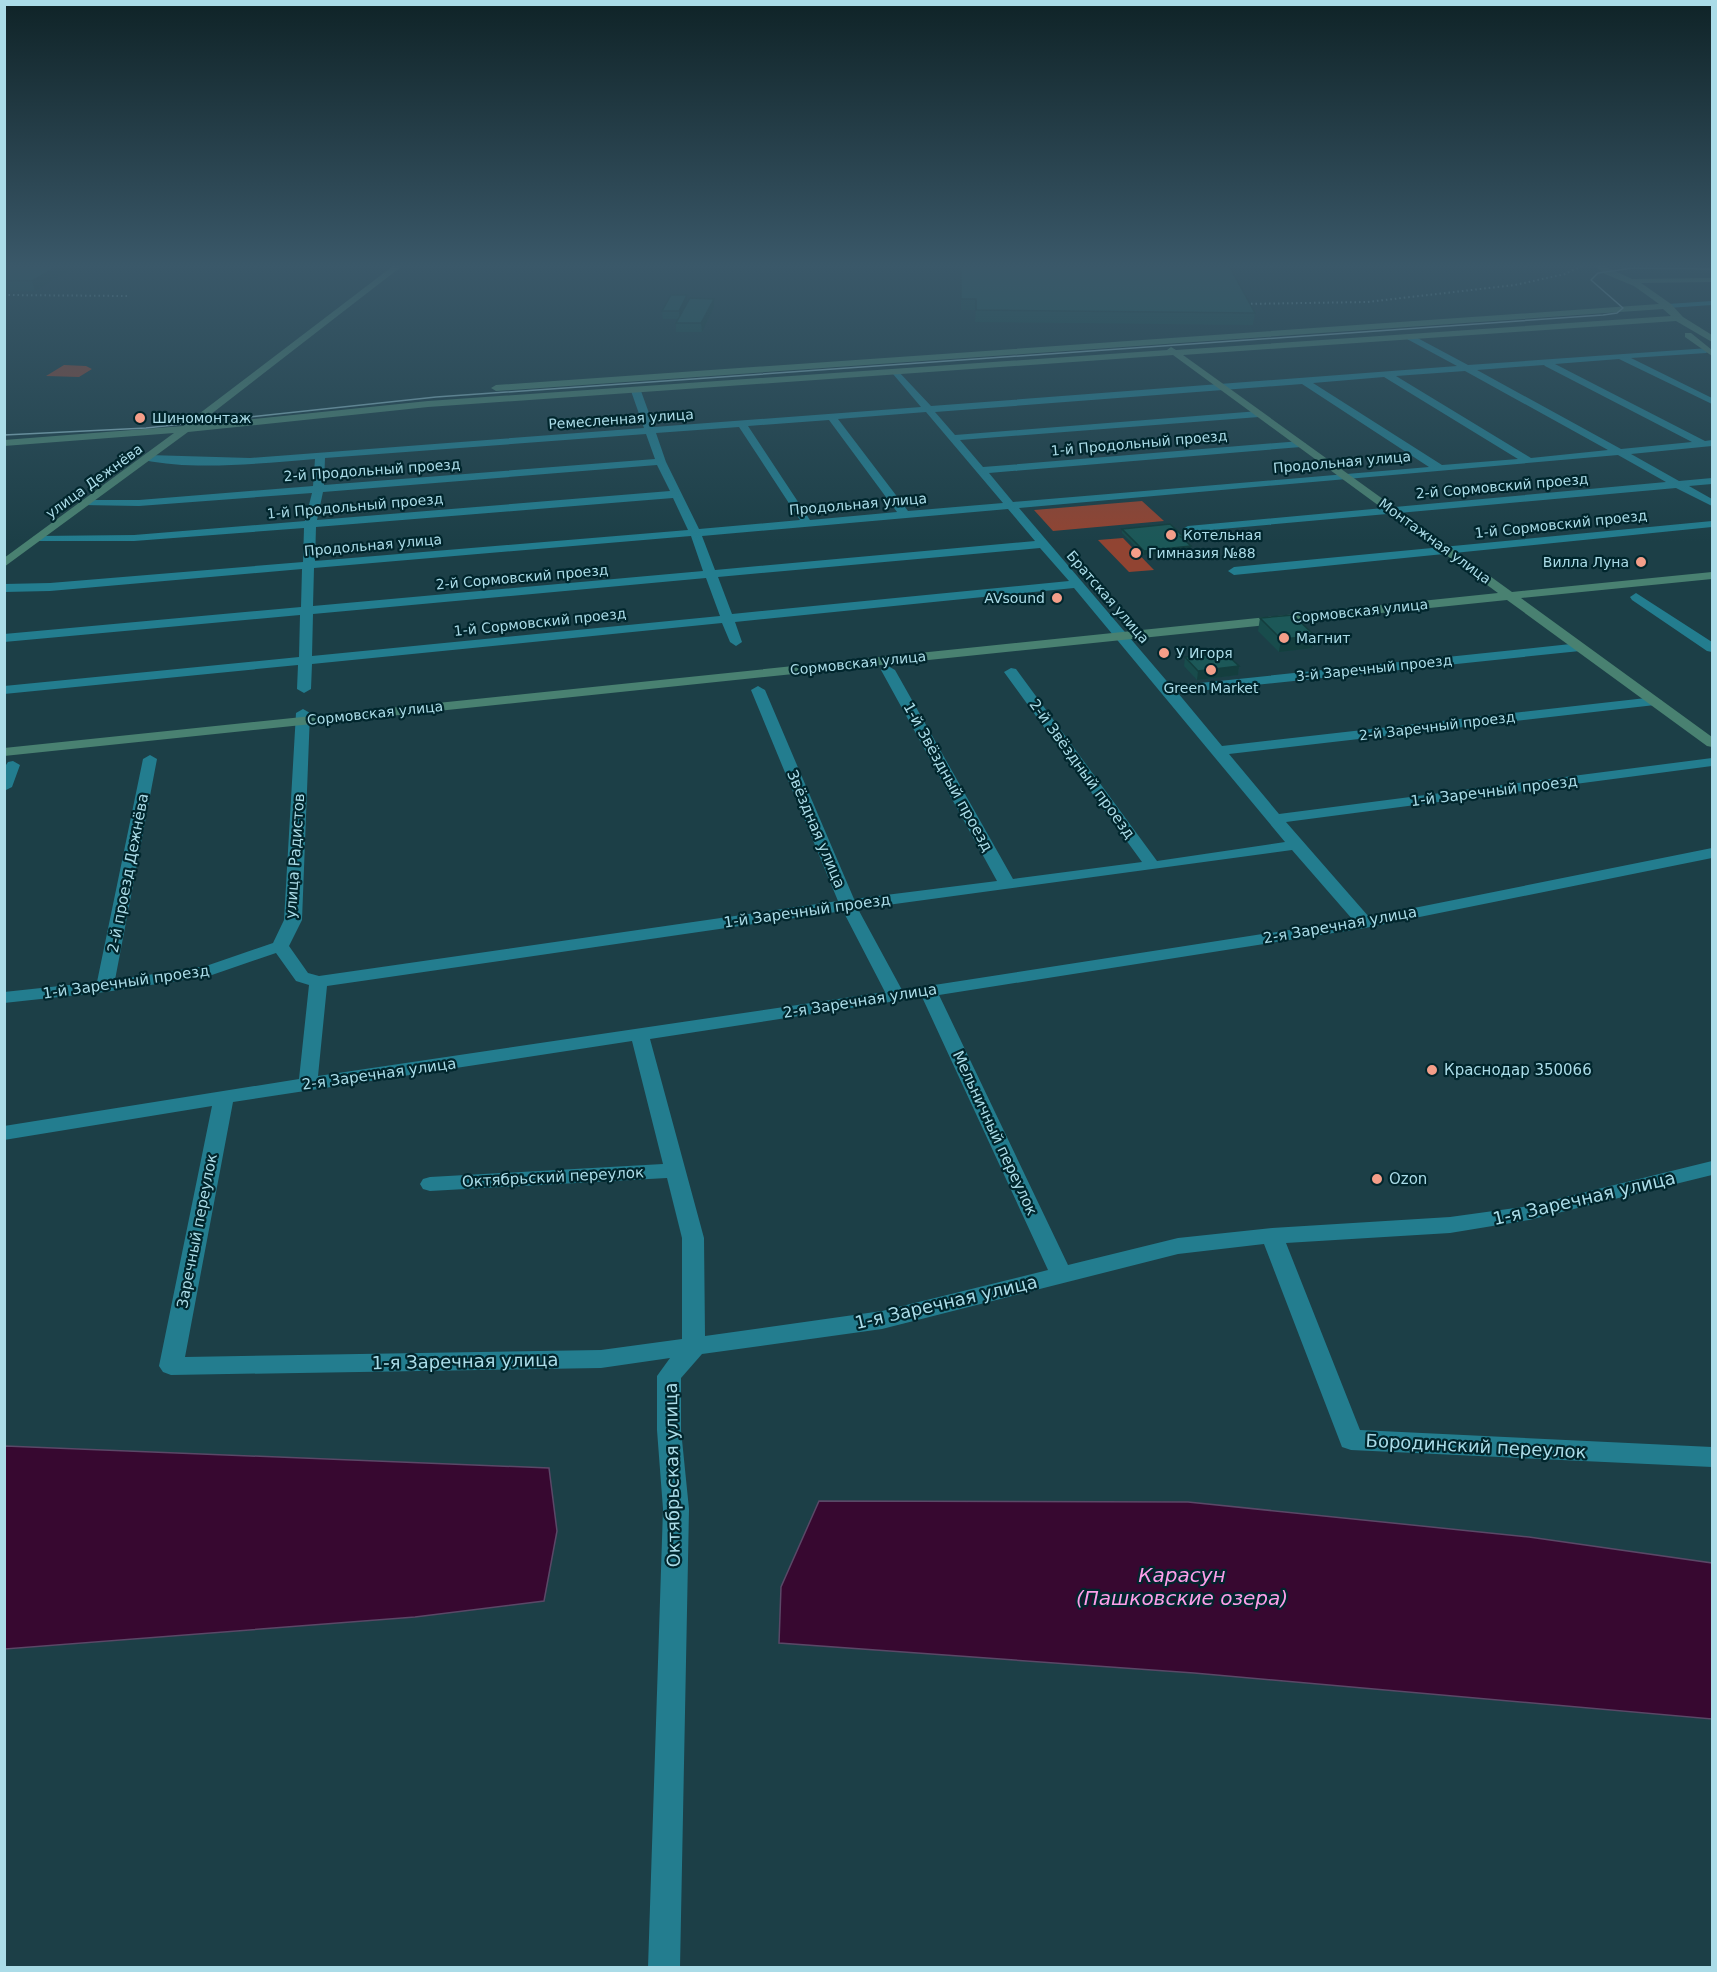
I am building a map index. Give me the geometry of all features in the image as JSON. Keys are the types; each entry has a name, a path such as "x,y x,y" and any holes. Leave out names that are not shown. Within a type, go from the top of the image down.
{"street":[{"name":"улица Дежнёва","path":"4,564 148,458 278,358"},
{"path":"483,389 909,358"},
{"path":"4,443 185,429 428,404 1109,358"},
{"name":"Монтажная улица","path":"1182,358 1713,743"},
{"path":"1448,358 1713,503"},
{"name":"Ремесленная улица","path":"148,458 222,462 1608,358"},
{"path":"1623,358 1713,401"},
{"path":"1546,363 1707,443"},
{"name":"Братская улица","path":"898,374 1168,690 1296,845 1365,923"},
{"path":"1387,375 1529,461"},
{"path":"1304,381 1440,469"},
{"path":"636,391 661,462 695,533 736,642"},
{"path":"203,415 234,414 436,393"},
{"path":"951,438 1259,414"},
{"path":"832,417 905,515"},
{"path":"742,424 807,524"},
{"name":"Продольная улица","path":"4,588 50,587 807,524 1529,461 1707,443"},
{"name":"1-й Продольный проезд","path":"980,471 1301,444"},
{"path":"304,689 307,566 310,525 318,489 320,455"},
{"name":"2-й Продольный проезд","path":"86,503 139,503 661,462"},
{"name":"2-й Сормовский проезд","path":"1188,529 1713,482"},
{"name":"1-й Продольный проезд","path":"37,539 134,538 676,494"},
{"name":"1-й Сормовский проезд","path":"1234,571 1713,524"},
{"name":"2-й Сормовский проезд","path":"4,638 1043,544"},
{"name":"Сормовская улица","path":"1506,593 1713,568"},
{"name":"Сормовская улица","path":"4,752 303,717 1118,632 1506,593 1713,575"},
{"name":"1-й Сормовский проезд","path":"4,690 1078,584"},
{"path":"1636,597 1713,648"},
{"name":"3-й Заречный проезд","path":"1168,690 1580,647"},
{"name":"1-й Звёздный проезд","path":"888,670 1008,885"},
{"name":"2-й Звёздный проезд","path":"1011,672 1153,866"},
{"name":"Звёздная улица","path":"758,690 848,905 896,996"},
{"name":"2-й Заречный проезд","path":"1219,751 1655,701"},
{"name":"Сормовская улица","path":"4,744 303,717"},
{"name":"улица Радистов","path":"280,946 293,920 303,717"},
{"name":"2-й проезд Дежнёва","path":"105,987 150,759"},
{"name":"1-й Заречный проезд","path":"1275,819 1713,762"},
{"path":"4,788 13,765"},
{"name":"1-й Заречный проезд","path":"318,982 848,905 1153,866 1296,845"},
{"name":"2-я Заречная улица","path":"4,1133 308,1084 1365,923 1713,853"},
{"path":"280,946 302,976 318,982 308,1084"},
{"name":"1-й Заречный проезд","path":"4,998 105,987 209,971 280,946"},
{"name":"Мельничный переулок","path":"928,990 1062,1276"},
{"path":"640,1035 693,1238 694,1347"},
{"name":"Заречный переулок","path":"171,1366 224,1097"},
{"name":"1-я Заречная улица","path":"171,1366 601,1359 882,1320 1178,1246 1272,1236 1450,1225 1518,1215 1713,1168"},
{"name":"Октябрьский переулок","path":"430,1184 677,1170"},
{"name":"Бородинский переулок","path":"1272,1236 1351,1440 1713,1457"},
{"name":"Октябрьская улица","path":"664,1968 676,1509 669,1430 669,1376 694,1347"}],"shaded area":[{"path":"64,365 86,366 92,369 79,377 46,376"},
{"path":"1142,501 1164,521 1053,531 1034,510"},
{"path":"1123,538 1154,570 1129,572 1098,540"}],"water":[{"path":"5,1446 549,1468 557,1531 544,1601 415,1617 5,1649"},
{"name":"Карасун (Пашковские озера)","path":"819,1501 1188,1502 1529,1537 1712,1563 1712,1719 1194,1673 779,1643 781,1587"}],"building":[{"path":"1170,524 1191,546 1144,551 1122,529"},
{"path":"1293,615 1315,636 1281,639 1260,618"},
{"path":"1225,653 1239,666 1198,671 1185,657"}],"tram line":[{"path":"4,435 146,428 436,397 991,358"}],"place":[{"name":"Шиномонтаж","path":"140,418"},
{"name":"Котельная","path":"1171,535"},
{"name":"Гимназия №88","path":"1136,553"},
{"name":"Вилла Луна","path":"1641,562"},
{"name":"AVsound","path":"1057,598"},
{"name":"Магнит","path":"1284,638"},
{"name":"У Игоря","path":"1164,653"},
{"name":"Green Market","path":"1211,670"},
{"name":"Краснодар 350066","path":"1432,1070"},
{"name":"Ozon","path":"1377,1179"}]}
